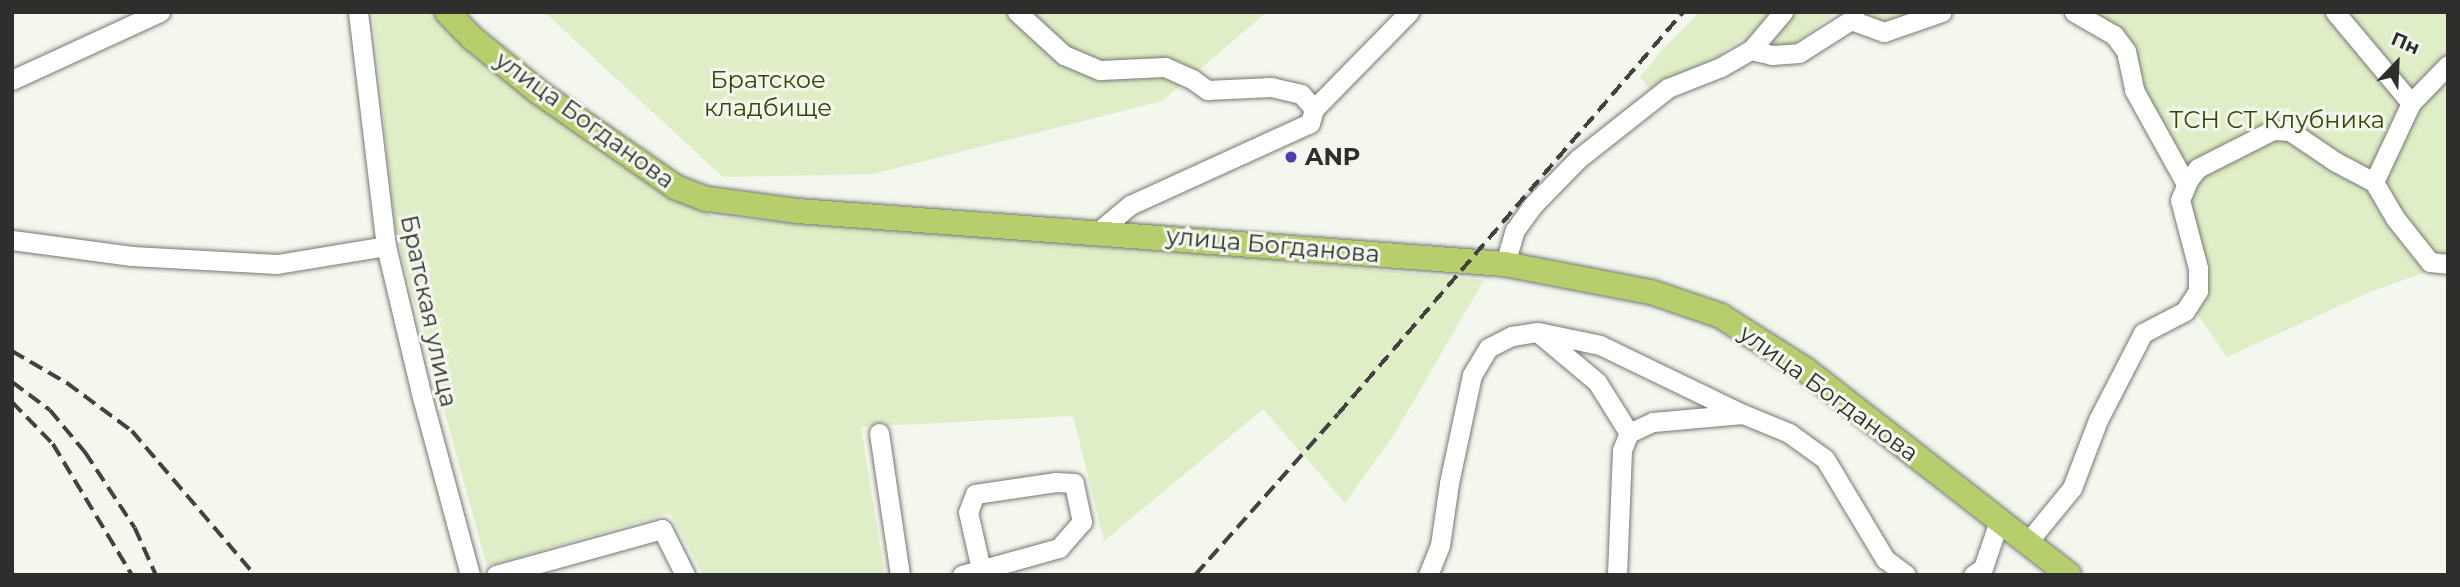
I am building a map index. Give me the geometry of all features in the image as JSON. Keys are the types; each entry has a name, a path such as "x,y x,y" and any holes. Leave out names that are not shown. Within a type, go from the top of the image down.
{"main road":[{"name":"улица Богданова","path":"447,12 471,37 540,93 675,187 707,199 798,211 1505,264 1651,292 1721,316 1806,370 2069,575"}],"street":[{"path":"12,80 160,12"},
{"name":"Братская улица","path":"358,12 386,246 422,397 470,575"},
{"path":"1017,12 1064,55 1100,70 1165,66 1208,90 1271,87 1301,94 1314,109"},
{"path":"1098,232 1130,205 1310,123 1314,109 1409,12"},
{"path":"1505,264 1521,222 1578,159 1668,88 1721,67 1751,50 1783,12"},
{"path":"1751,50 1772,55 1800,53 1852,16 1884,32 1942,12"},
{"path":"2074,12 2114,36 2126,51 2134,90 2186,184"},
{"path":"2335,12 2411,103"},
{"path":"2374,182 2411,103 2448,65"},
{"path":"2027,543 2072,488 2098,420 2143,333 2185,311 2198,291 2198,268 2180,200 2186,184 2198,168 2273,130 2290,131 2336,162 2374,182 2395,218 2430,262 2448,264"},
{"path":"12,240 132,256 277,264 386,246"},
{"path":"1538,332 1597,382 1629,433"},
{"path":"1428,575 1440,545 1448,483 1472,374 1488,348 1512,336 1538,332 1600,345 1743,414 1789,433 1825,459 1885,559 1906,575"},
{"path":"1617,575 1622,450 1629,433 1653,422 1743,414"},
{"path":"879,433 900,575"},
{"path":"1056,482 1074,483 1083,522 1059,548 972,572 968,512 975,494 1056,482"},
{"path":"1973,575 1983,568 1999,521"},
{"path":"496,575 662,529 684,572"}],"green space":[{"path":"373,12 433,12 480,58 641,172 713,217 1103,243 1484,280 1395,433 1345,503 1263,409 1104,541 1073,416 861,427 885,575 703,575 670,513 487,566 395,231"},
{"name":"Братское кладбище","path":"544,12 1267,12 1162,101 873,174 723,177"},
{"path":"1700,12 1837,12 1788,48 1762,48 1742,39 1726,49 1714,66 1654,94 1640,77"},
{"path":"1861,12 1929,12 1886,27 1860,18"},
{"name":"ТСН СТ Клубника","path":"2083,12 2448,12 2448,61 2371,173 2368,190 2388,226 2426,272 2370,292 2227,357 2196,312 2186,203 2139,91 2131,52"},
{"path":"2448,76 2448,257 2432,255 2381,179 2418,102"}],"railway":[{"path":"1195,575 1338,414 1683,12"},
{"path":"12,351 67,383 132,431 255,575"},
{"path":"12,382 50,410 85,452 135,528 156,575"},
{"path":"12,402 53,444 132,575"}],"place":[{"name":"ANP","path":"1291,157"}]}
